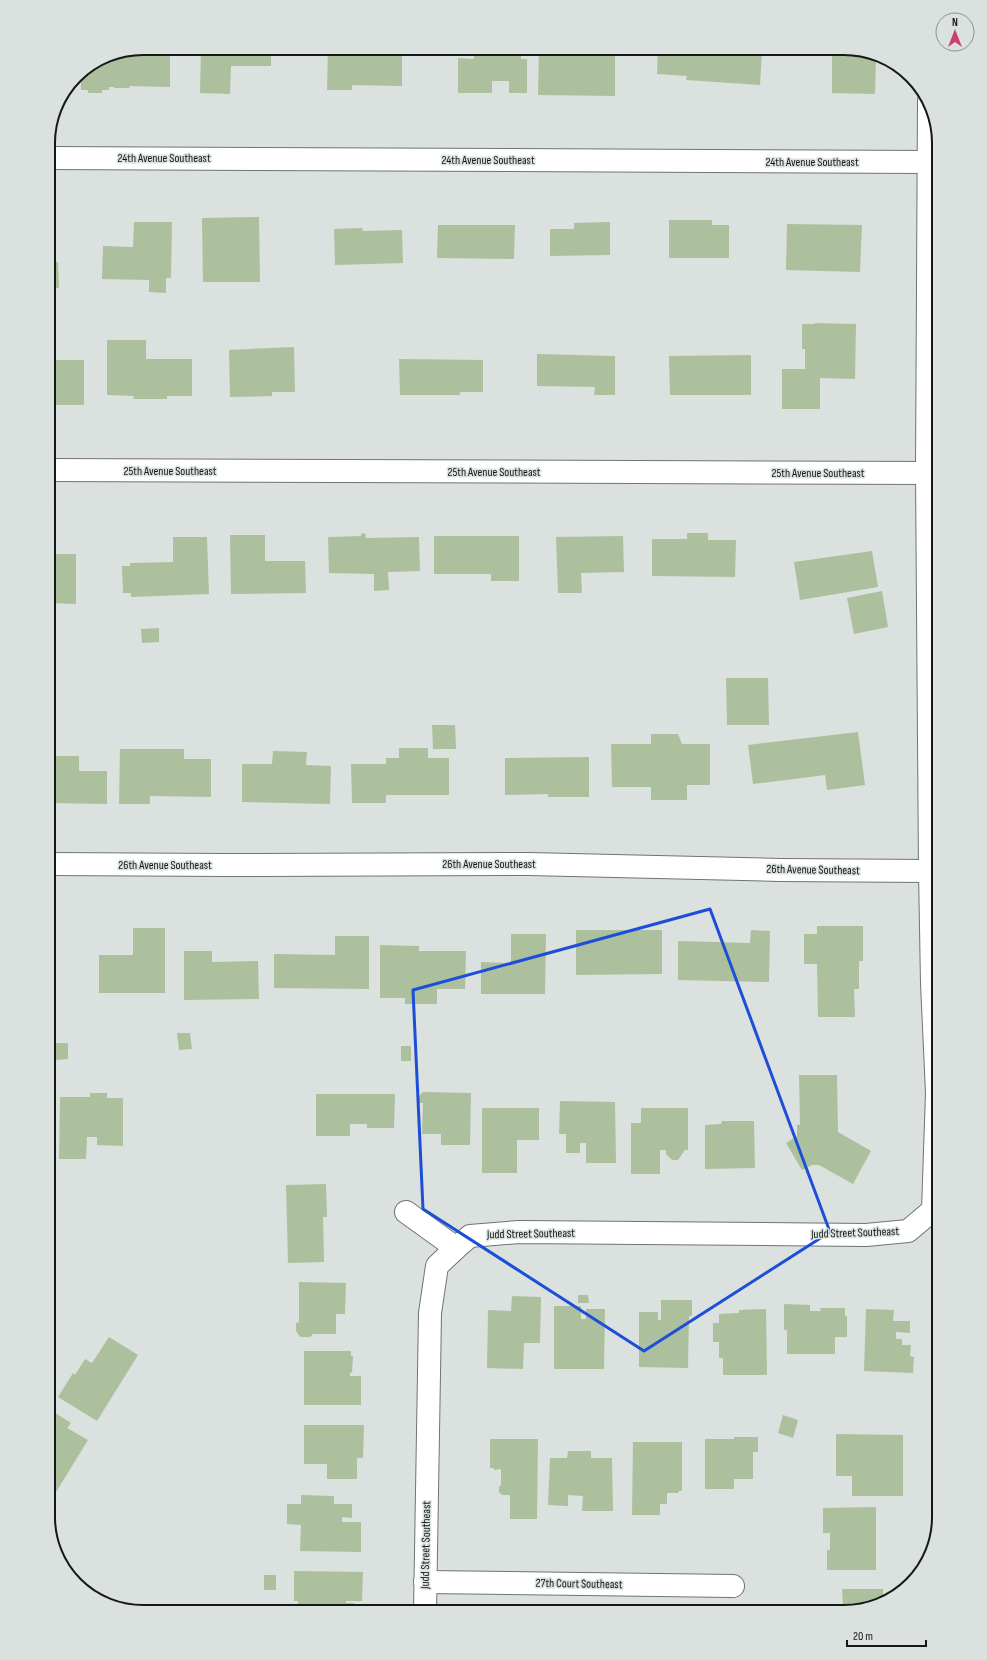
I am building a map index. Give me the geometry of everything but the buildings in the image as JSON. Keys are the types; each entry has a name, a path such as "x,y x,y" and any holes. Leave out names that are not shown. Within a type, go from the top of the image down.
{"street":[{"name":"Judd Street Southeast","path":"929,120 932,395"},
{"name":"24th Avenue Southeast","path":"55,158 929,162"},
{"name":"25th Avenue Southeast","path":"55,470 932,473"},
{"name":"Judd Street Southeast","path":"932,606 930,871 932,983"},
{"name":"26th Avenue Southeast","path":"55,864 529,864 930,871"},
{"name":"Judd Street Southeast","path":"425,1605 430,1313 437,1266 470,1236 519,1232 866,1235 908,1231 932,1211"},
{"path":"406,1212 456,1248"},
{"name":"27th Court Southeast","path":"425,1582 733,1586"}],"highlighted area":[{"path":"710,909 830,1232 644,1351 423,1209 413,990"}]}
